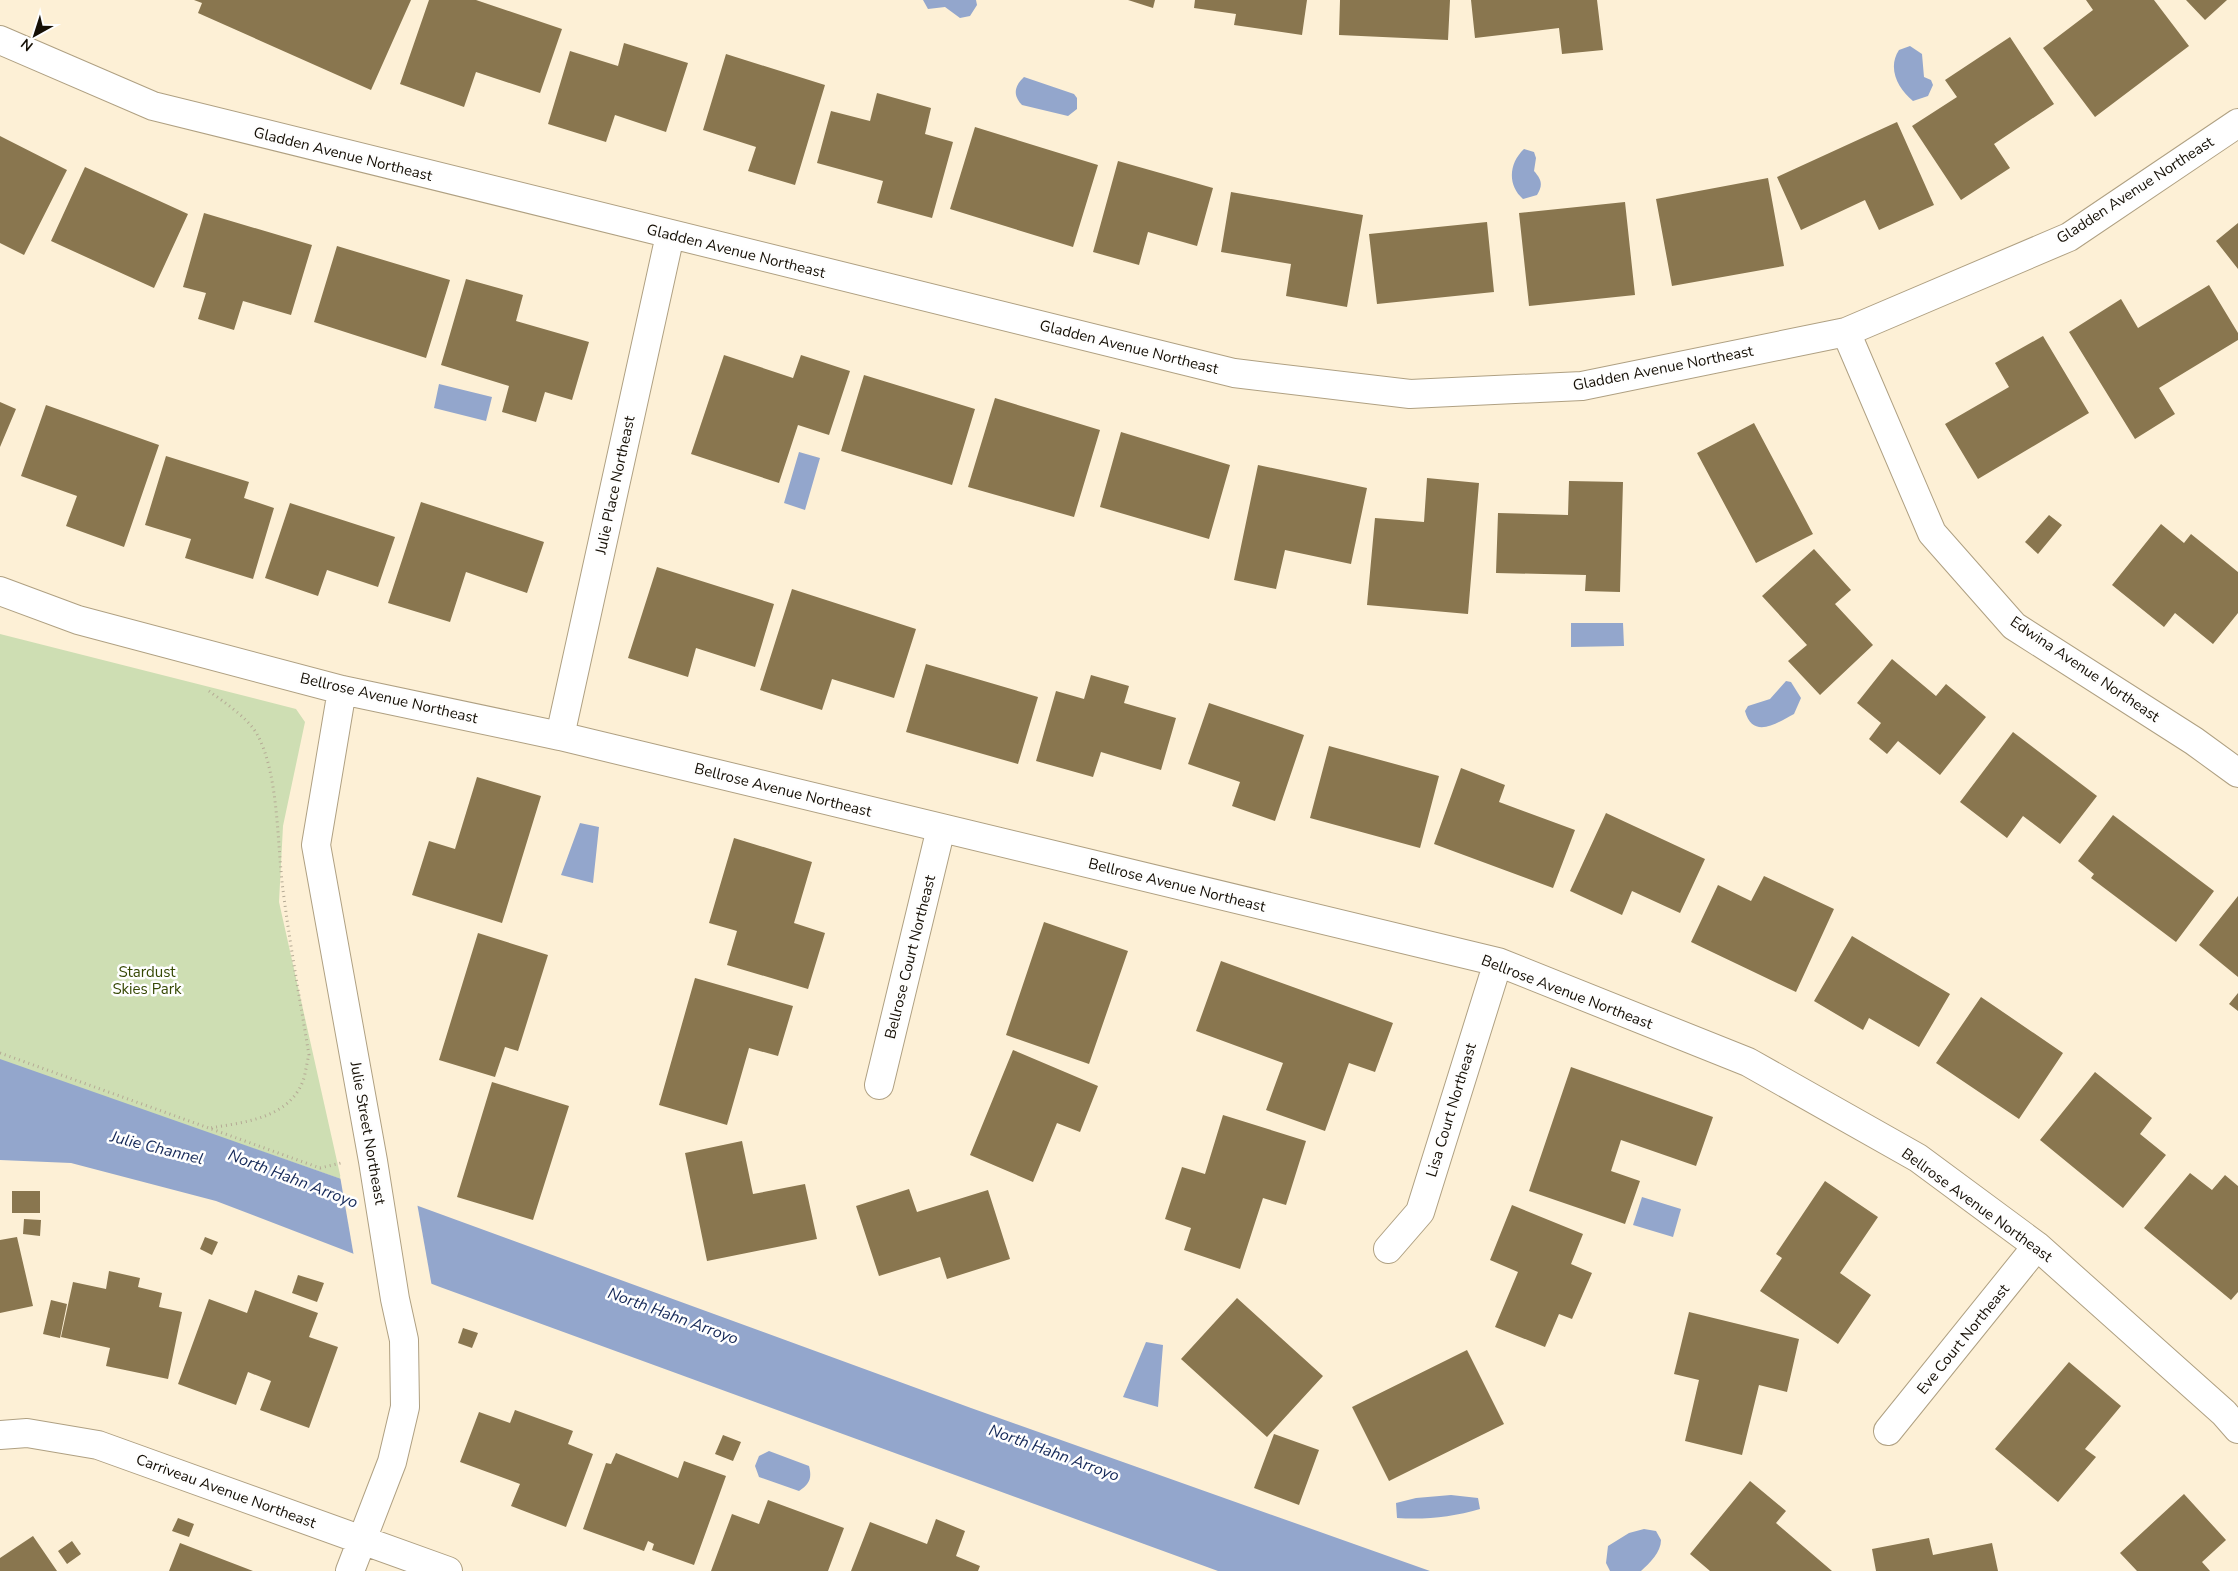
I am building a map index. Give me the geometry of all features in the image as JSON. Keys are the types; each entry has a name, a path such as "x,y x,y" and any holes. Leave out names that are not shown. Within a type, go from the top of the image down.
{"street":[{"name":"Gladden Avenue Northeast","path":"0,40 153,106 1234,373 1410,394 1582,386 1846,332 2069,237 2238,124"},
{"name":"Julie Place Northeast","path":"560,736 670,235"},
{"name":"Edwina Avenue Northeast","path":"1846,332 1932,533 2014,626 2194,741 2238,772"},
{"name":"Bellrose Avenue Northeast","path":"0,591 78,620 342,690 560,736 1498,962 1748,1062 1918,1158 2037,1246 2224,1413 2238,1429"},
{"name":"Julie Street Northeast","path":"342,690 316,845 373,1161 395,1299 404,1340 405,1407 392,1462 350,1571"},
{"name":"Bellrose Court Northeast","path":"879,1085 941,828"},
{"name":"Lisa Court Northeast","path":"1388,1249 1420,1212 1498,962"},
{"name":"Eve Court Northeast","path":"1888,1431 2037,1246"},
{"name":"Carriveau Avenue Northeast","path":"0,1435 27,1433 98,1445 448,1571"}],"path":[{"path":"208,690 238,714 256,733 265,754 271,779 283,891 309,1055 304,1079 291,1100 274,1113 252,1121 210,1128"},
{"path":"0,1053 320,1168 342,1163"}],"green space":[{"name":"Stardust Skies Park","path":"0,634 296,709 305,722 283,826 279,902 341,1179 240,1144 0,1111"}],"water":[{"path":"923,0 976,0 977,5 970,16 960,18 945,7 928,9"},
{"path":"1910,46 1922,54 1924,77 1931,80 1933,85 1928,96 1913,101 1899,84 1894,71 1894,64 1899,50"},
{"path":"1024,77 1074,94 1077,98 1077,109 1068,116 1022,105 1017,98 1016,90 1018,83"},
{"path":"1524,149 1534,152 1536,158 1534,171 1539,177 1541,185 1537,195 1523,199 1514,187 1512,174 1515,161"},
{"path":"439,384 492,397 486,421 434,408"},
{"path":"799,452 820,458 805,510 784,503"},
{"path":"1571,623 1623,623 1624,646 1571,647"},
{"path":"1786,681 1791,682 1801,698 1794,714 1766,727 1754,725 1749,720 1745,711 1748,706 1770,699"},
{"path":"580,823 599,827 593,883 561,875"},
{"path":"0,1059 421,1207 971,1408 1430,1571 1218,1571 440,1287 216,1201 71,1163 0,1160"},
{"path":"1642,1197 1681,1209 1673,1237 1633,1225"},
{"path":"1146,1342 1163,1345 1158,1407 1123,1397"},
{"path":"769,1451 809,1466 810,1477 806,1486 799,1491 759,1477 755,1466 759,1456"},
{"path":"1451,1495 1478,1498 1480,1509 1439,1517 1397,1518 1396,1503 1416,1498"},
{"path":"1644,1529 1656,1531 1661,1540 1659,1549 1651,1561 1641,1571 1610,1571 1606,1563 1608,1546 1629,1533"}],"pier":[{"path":"340,1176 417,1203 432,1287 354,1257"}],"building":[{"path":"194,0 411,0 371,90 198,13 202,3"},
{"path":"429,0 476,0 562,29 540,93 476,72 464,107 400,84"},
{"path":"1128,0 1155,0 1153,8"},
{"path":"1195,0 1307,0 1302,35 1234,25 1236,14 1194,8"},
{"path":"1340,0 1450,0 1448,40 1339,35"},
{"path":"1471,0 1597,0 1603,50 1562,54 1559,28 1475,38"},
{"path":"2086,0 2154,0 2189,46 2095,117 2043,48 2093,10"},
{"path":"2186,0 2227,0 2205,20"},
{"path":"2010,37 2054,104 1994,144 2010,168 1961,200 1912,126 1957,97 1945,80"},
{"path":"624,43 688,63 666,132 615,115 606,142 548,124 570,51 618,66"},
{"path":"726,54 825,85 795,185 748,171 756,147 703,130"},
{"path":"877,93 931,108 925,134 953,142 932,218 877,203 883,181 817,163 831,111 870,121"},
{"path":"1897,122 1934,205 1879,230 1865,200 1801,230 1777,177"},
{"path":"975,127 1098,165 1073,247 950,209"},
{"path":"0,136 67,170 24,255 0,243"},
{"path":"1118,161 1213,188 1197,246 1148,232 1139,265 1093,252"},
{"path":"85,167 188,214 154,288 51,241"},
{"path":"1768,178 1784,266 1672,286 1656,199"},
{"path":"1231,192 1363,215 1347,307 1286,296 1291,264 1221,252"},
{"path":"1625,202 1635,295 1529,306 1519,213"},
{"path":"204,213 312,245 291,315 243,301 234,330 198,319 206,293 183,287"},
{"path":"1487,222 1494,292 1377,304 1369,234"},
{"path":"2238,223 2238,269 2216,241"},
{"path":"337,246 450,280 426,358 314,322"},
{"path":"466,279 523,295 516,321 589,342 572,400 545,392 536,422 502,412 509,386 441,365"},
{"path":"2209,285 2238,333 2238,340 2159,388 2175,414 2135,439 2069,332 2121,299 2138,328"},
{"path":"2043,336 2089,413 1978,479 1945,424 2009,387 1995,363"},
{"path":"724,355 793,378 801,355 850,371 829,435 798,425 779,483 691,454"},
{"path":"864,375 975,409 952,485 841,451"},
{"path":"995,398 1100,430 1074,517 968,487"},
{"path":"0,402 16,409 0,447"},
{"path":"46,405 159,445 124,547 66,526 77,496 21,476"},
{"path":"1754,423 1813,534 1756,563 1697,453"},
{"path":"1121,432 1230,465 1209,539 1100,507"},
{"path":"166,456 249,482 244,498 274,508 253,579 185,558 191,539 145,525"},
{"path":"1258,465 1367,488 1351,564 1285,550 1276,589 1234,580"},
{"path":"1427,478 1479,483 1468,614 1367,605 1375,518 1424,522"},
{"path":"1569,481 1623,482 1620,592 1585,591 1586,575 1496,573 1498,513 1568,515"},
{"path":"421,502 544,542 527,593 466,572 450,622 388,603"},
{"path":"290,503 395,537 378,587 327,570 318,596 265,578"},
{"path":"2049,515 2062,525 2038,554 2025,542"},
{"path":"2161,524 2184,543 2191,534 2238,572 2238,613 2213,644 2175,613 2164,627 2112,585"},
{"path":"1814,549 1851,590 1835,604 1873,645 1820,695 1788,661 1807,645 1762,596"},
{"path":"657,567 774,604 755,667 696,648 688,677 628,658"},
{"path":"792,589 916,629 894,698 832,679 822,710 760,690"},
{"path":"1892,659 1936,696 1946,684 1986,717 1940,775 1898,741 1887,754 1869,739 1881,723 1857,703"},
{"path":"926,664 1038,697 1018,764 906,732"},
{"path":"1091,675 1129,686 1124,703 1176,718 1161,770 1101,752 1093,777 1036,761 1056,691 1084,699"},
{"path":"1209,703 1304,735 1275,821 1232,806 1240,782 1188,764"},
{"path":"2013,732 2097,796 2060,844 2023,816 2007,838 1960,802"},
{"path":"1329,746 1439,776 1420,848 1310,818"},
{"path":"1461,768 1505,785 1499,802 1575,830 1553,888 1434,844"},
{"path":"477,777 541,796 502,923 412,895 429,841 455,849"},
{"path":"1606,813 1705,859 1680,913 1632,891 1622,915 1570,891"},
{"path":"2113,815 2214,891 2176,942 2091,878 2094,874 2078,861"},
{"path":"734,838 812,862 794,923 825,933 808,989 727,965 737,931 709,923"},
{"path":"1764,876 1834,909 1796,992 1691,942 1718,885 1751,901"},
{"path":"2238,896 2238,977 2199,945"},
{"path":"1044,922 1128,951 1089,1064 1006,1035"},
{"path":"478,933 548,955 518,1051 505,1047 495,1077 439,1060"},
{"path":"1852,936 1950,994 1919,1047 1869,1018 1863,1030 1814,1001"},
{"path":"1221,961 1393,1023 1375,1072 1349,1063 1325,1131 1266,1110 1283,1063 1196,1031"},
{"path":"695,978 793,1006 778,1056 749,1048 727,1125 659,1105"},
{"path":"2238,993 2238,1011 2229,1004"},
{"path":"1981,997 2063,1053 2019,1119 1936,1063"},
{"path":"1013,1050 1098,1086 1080,1132 1057,1123 1033,1182 970,1155"},
{"path":"1571,1067 1713,1117 1696,1166 1621,1140 1611,1171 1640,1181 1625,1224 1529,1191"},
{"path":"2095,1072 2152,1118 2140,1134 2166,1155 2123,1208 2040,1140"},
{"path":"492,1082 569,1106 533,1220 457,1197"},
{"path":"1223,1115 1306,1141 1286,1205 1263,1198 1240,1269 1184,1250 1191,1228 1165,1219 1182,1167 1205,1174"},
{"path":"742,1141 753,1194 805,1184 817,1239 707,1261 685,1153"},
{"path":"2190,1173 2212,1190 2225,1175 2238,1186 2238,1292 2231,1300 2144,1228"},
{"path":"1825,1181 1878,1217 1840,1273 1871,1295 1838,1344 1760,1291 1782,1258 1776,1254"},
{"path":"909,1189 917,1212 988,1190 1010,1259 947,1279 940,1257 879,1276 856,1206"},
{"path":"12,1191 40,1191 40,1213 12,1213"},
{"path":"1512,1205 1583,1234 1571,1264 1592,1273 1572,1319 1559,1314 1545,1347 1495,1327 1518,1272 1490,1260"},
{"path":"24,1219 41,1220 40,1236 23,1234"},
{"path":"17,1237 33,1306 0,1313 0,1240"},
{"path":"205,1237 218,1242 212,1255 200,1249"},
{"path":"109,1271 140,1278 138,1287 162,1293 159,1307 182,1312 168,1379 106,1366 110,1348 61,1337 73,1282 106,1289"},
{"path":"298,1275 324,1283 317,1302 292,1293"},
{"path":"255,1290 318,1313 309,1337 338,1347 309,1428 260,1410 271,1381 248,1372 236,1405 178,1384 209,1299 247,1313"},
{"path":"1237,1298 1323,1376 1267,1437 1181,1359"},
{"path":"51,1300 67,1304 60,1338 43,1334"},
{"path":"1689,1312 1799,1339 1787,1392 1759,1385 1742,1455 1685,1441 1699,1380 1674,1374"},
{"path":"463,1328 478,1333 472,1348 458,1343"},
{"path":"1467,1350 1504,1424 1389,1481 1352,1407"},
{"path":"2069,1362 2121,1406 2085,1449 2096,1457 2058,1502 1995,1449"},
{"path":"515,1410 573,1431 568,1444 593,1454 566,1527 511,1506 520,1484 460,1462 479,1412 510,1423"},
{"path":"1274,1434 1319,1450 1299,1505 1254,1488"},
{"path":"723,1435 741,1442 733,1461 715,1454"},
{"path":"616,1453 678,1478 684,1461 726,1476 694,1565 652,1550 654,1544 648,1541 644,1551 583,1529 606,1463 611,1464"},
{"path":"1750,1481 1786,1511 1776,1523 1832,1571 1710,1571 1690,1554"},
{"path":"2184,1494 2226,1540 2202,1562 2210,1571 2137,1571 2120,1553"},
{"path":"768,1500 844,1528 828,1571 711,1571 732,1514 759,1524"},
{"path":"178,1518 194,1524 189,1537 172,1531"},
{"path":"936,1519 965,1531 956,1556 980,1566 978,1571 851,1571 870,1522 927,1544"},
{"path":"33,1536 57,1571 0,1571 0,1558"},
{"path":"1929,1538 1933,1555 1992,1543 1998,1571 1876,1571 1872,1549"},
{"path":"72,1541 81,1554 67,1564 58,1551"},
{"path":"180,1543 253,1571 169,1571"}],"water label":[{"name":"Julie Channel","path":"157,1148"},
{"name":"North Hahn Arroyo","path":"293,1179"},
{"name":"North Hahn Arroyo","path":"673,1316"},
{"name":"North Hahn Arroyo","path":"1054,1453"}]}
